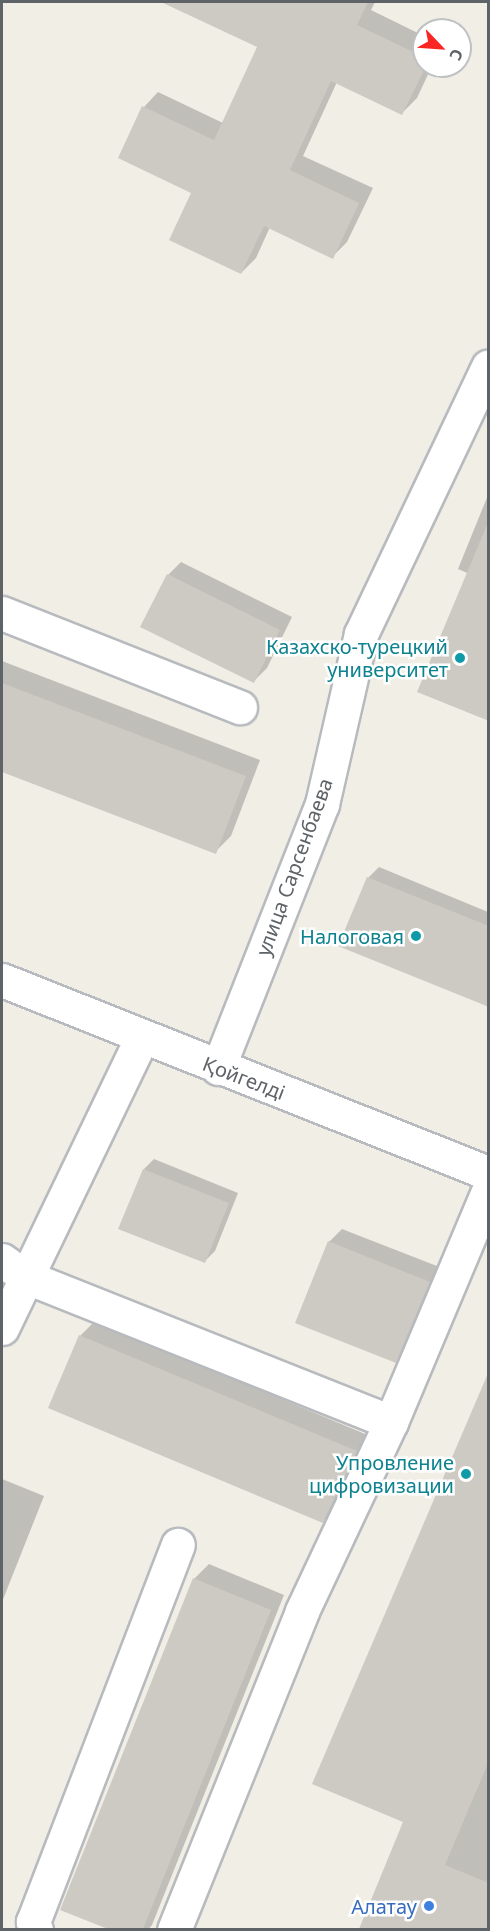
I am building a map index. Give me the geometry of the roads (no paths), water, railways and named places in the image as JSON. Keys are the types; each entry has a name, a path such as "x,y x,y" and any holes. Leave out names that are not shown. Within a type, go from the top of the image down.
{"street":[{"name":"улица Сарсенбаева","path":"218,1068 322,804 361,634 476,423 489,367"},
{"path":"2,613 240,707"},
{"name":"Қойгелді","path":"2,980 218,1068 489,1173"},
{"path":"2,1328 13,1268 142,1037"},
{"path":"174,1929 302,1611 391,1422 489,1191"},
{"path":"13,1268 391,1422"},
{"path":"36,1929 33,1922 178,1545"}],"place":[{"name":"Казахско-турецкий университет","path":"460,658"},
{"name":"Налоговая","path":"416,936"},
{"name":"Упровление цифровизации","path":"466,1474"},
{"name":"Алатау","path":"429,1906"}]}
